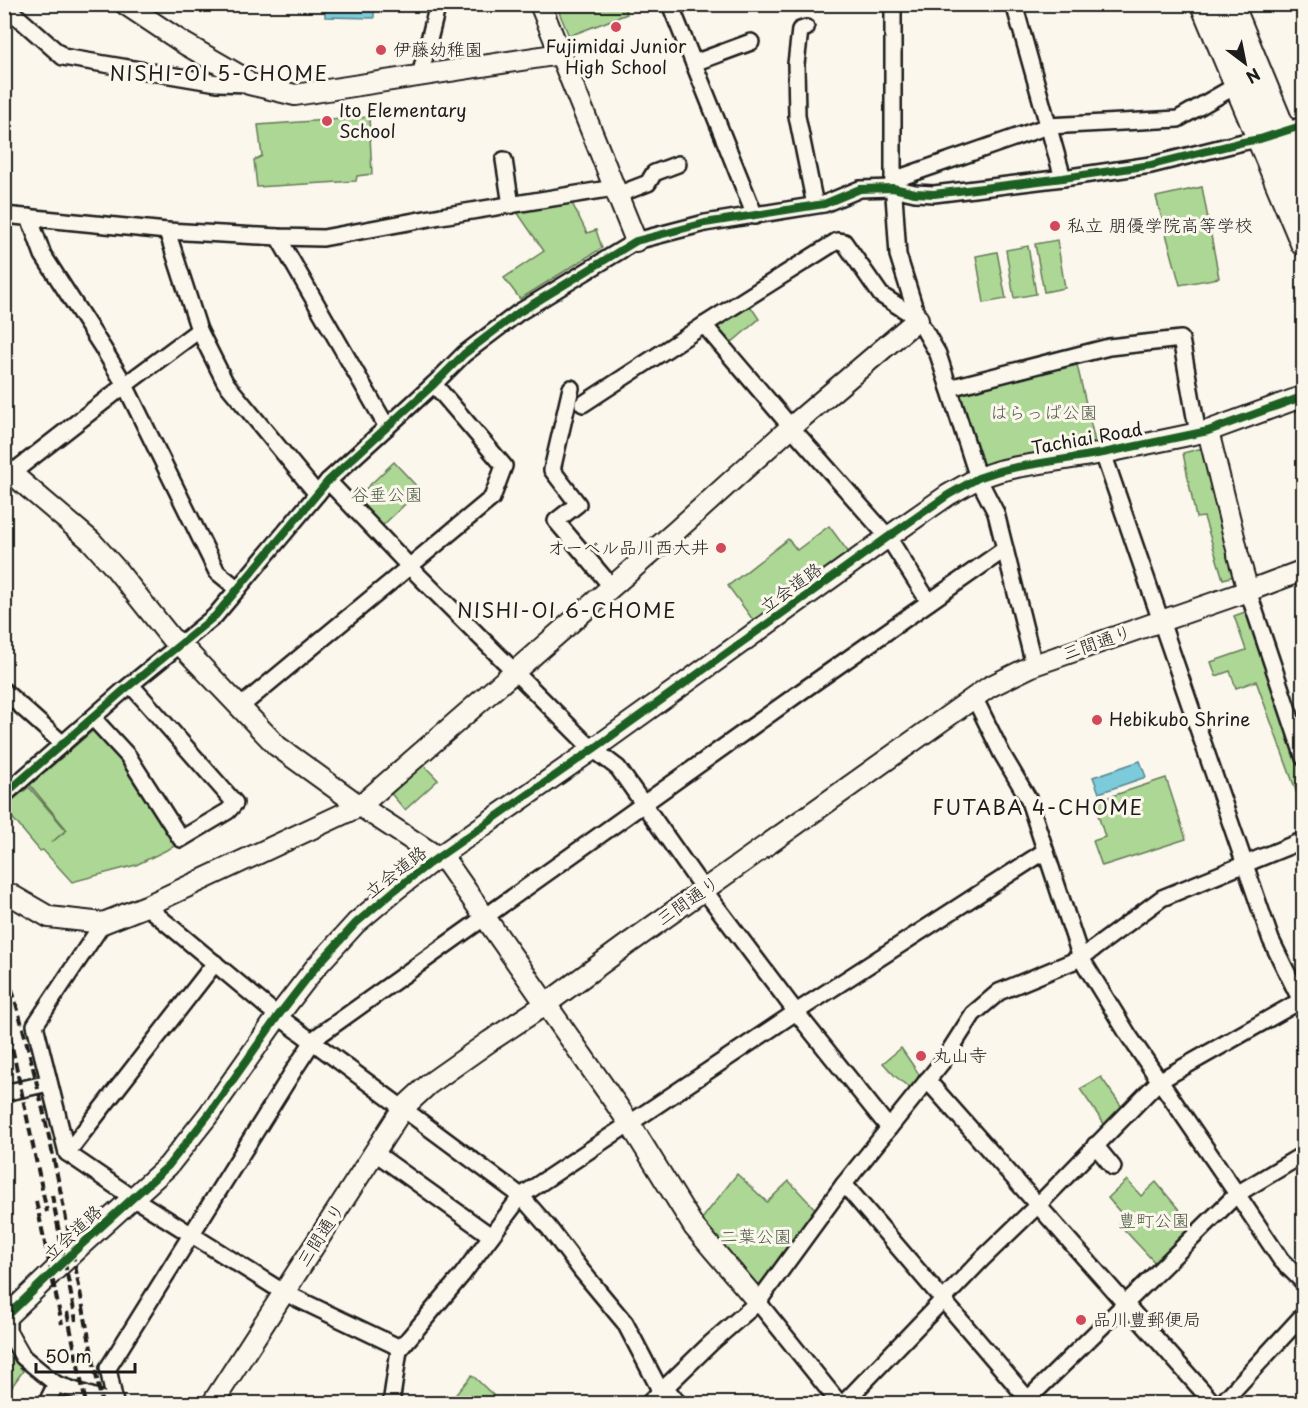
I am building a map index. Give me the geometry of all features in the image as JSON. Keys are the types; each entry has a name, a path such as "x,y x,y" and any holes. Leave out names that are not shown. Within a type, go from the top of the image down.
{"highway":[{"path":"1204,4 1237,85 1282,132 1304,243"},
{"path":"1230,4 1304,183"}],"street":[{"path":"125,4 185,44 242,76 249,84"},
{"path":"420,76 438,4"},
{"path":"540,4 636,241"},
{"path":"670,4 755,216"},
{"path":"893,4 893,184 898,255 918,318 938,354 978,478 994,507 1034,665"},
{"path":"1014,4 1063,178"},
{"path":"4,5 63,57 217,83 249,84 295,95 560,54"},
{"path":"806,28 800,30 796,64 797,116 815,205"},
{"path":"694,63 751,42"},
{"path":"4,795 215,616 328,481 464,354 518,313 636,241 705,223 824,204 861,189 893,184 1048,126 1178,119 1237,85"},
{"path":"893,184 915,193 934,194 1063,178 1151,165 1282,132"},
{"path":"504,160 510,205"},
{"path":"4,215 167,231 323,238 510,205 616,192 648,183 654,173 678,164"},
{"path":"29,217 43,255 125,385 217,572 238,589"},
{"path":"167,231 199,330 225,382 317,494"},
{"path":"278,237 387,427"},
{"path":"583,404 837,241 844,242 881,295 918,318"},
{"path":"4,891 49,917 103,923 146,906 360,806 918,318"},
{"path":"704,325 791,428 888,537 929,602"},
{"path":"199,330 8,470 91,541 171,638 180,644 277,746 360,806 447,862 630,1124 694,1227 842,1404 1159,1081 1302,1004 1271,940 1103,453"},
{"path":"949,388 1109,347 1181,339 1203,433 1248,591 1304,758"},
{"path":"240,707 492,498 504,466 434,384"},
{"path":"571,388 552,470 578,504 556,521 611,586"},
{"name":"Tachiai Road","path":"888,537 948,495 978,478 1017,467 1203,433 1304,396"},
{"path":"328,481 514,672 593,749 618,768 704,890 796,1012 889,1128"},
{"name":"立会道路","path":"10,1312 34,1287 38,1287 168,1166 209,1114 315,968 356,923 438,858 888,537"},
{"path":"10,1312 9,1331 23,1358 56,1384 115,1403 108,1368 318,1036 1005,549"},
{"name":"三間通り","path":"212,1404 403,1108 429,1084 546,1004 988,687 1034,665 1304,570"},
{"path":"93,718 128,756 181,839 228,811 235,803 131,685"},
{"path":"4,691 63,744"},
{"path":"974,697 1002,754 1028,798 1081,958 1129,1036 1281,1260 1304,1282"},
{"path":"657,1395 758,1302 844,1184 943,1061 973,1014 999,992 1081,958 1162,898 1304,840"},
{"path":"391,1404 399,1350 462,1275 521,1197 796,1012 1045,851"},
{"path":"146,906 278,1016 521,1197 549,1228 625,1323 658,1386 657,1395"},
{"path":"103,923 35,1025 67,1153 133,1198 283,1293 394,1345 399,1350"},
{"path":"67,1153 215,963"},
{"path":"927,1080 1214,1404"},
{"path":"4,1093 49,1083"},
{"path":"1095,1145 1113,1167"},
{"path":"374,1152 491,1236"},
{"path":"844,1184 1028,1402 1237,1194 1304,1154"},
{"path":"1221,1404 1304,1314"},
{"path":"46,1404 56,1384"},
{"path":"657,1395 679,1404"}],"green space":[{"path":"556,5 624,5 627,14 569,36"},
{"path":"369,117 372,174 357,176 356,181 257,187 254,160 262,156 258,125"},
{"path":"1202,187 1219,278 1180,285 1156,197"},
{"path":"571,201 587,233 596,230 602,248 520,299 504,278 544,251 515,209"},
{"path":"1057,240 1065,288 1044,292 1035,244"},
{"path":"1028,246 1036,294 1014,298 1006,250"},
{"path":"997,252 1006,299 984,303 976,256"},
{"path":"749,304 759,319 730,344 714,325"},
{"name":"はらっぱ公園","path":"1077,365 1095,442 982,468 957,392"},
{"path":"1203,448 1248,612 1303,773 1303,810 1256,681 1236,688 1230,671 1216,676 1211,662 1246,650 1234,616 1245,612 1235,576 1223,579 1204,517 1196,518 1183,453"},
{"name":"谷垂公園","path":"394,462 420,490 380,528 354,500"},
{"path":"829,526 849,553 753,620 728,586 788,539 797,550"},
{"path":"97,727 133,768 179,844 136,865 72,882 43,850 40,851 4,807 29,787 66,830 51,843 67,830 30,785"},
{"path":"420,761 438,780 405,810 388,790"},
{"path":"1166,778 1186,839 1102,866 1093,841 1105,837 1094,802"},
{"path":"901,1048 921,1077 912,1090 883,1063"},
{"path":"1101,1077 1124,1110 1107,1128 1080,1089"},
{"name":"二葉公園","path":"737,1174 767,1202 789,1181 819,1213 762,1292 698,1224"},
{"name":"豊町公園","path":"1127,1180 1141,1196 1156,1182 1196,1230 1158,1266 1119,1224 1125,1218 1108,1198"},
{"path":"11,1356 23,1371 5,1396 5,1358"},
{"path":"472,1375 493,1395 485,1403 459,1403 452,1399"}],"water":[{"path":"325,5 374,5 374,18 325,17"},
{"path":"1140,761 1146,777 1099,793 1093,777"}],"railway":[{"path":"4,963 47,1127 102,1404"},
{"path":"4,1009 47,1212"},
{"path":"52,1195 76,1321"},
{"path":"36,1201 62,1324"},
{"path":"67,1312 86,1404"}],"cycle path":[{"path":"4,795 124,690 215,616 328,481 464,354 518,313 636,241 705,223 824,204 860,189 893,188 934,194 1151,165 1260,139 1304,125"},
{"path":"4,1319 168,1166 209,1114 315,968 356,923 427,865 599,745 888,537 948,495 978,478 1017,467 1103,453 1208,431 1304,396"}],"place":[{"name":"Fujimidai Junior High School","path":"616,27"},
{"name":"伊藤幼稚園","path":"381,50"},
{"name":"Ito Elementary School","path":"327,121"},
{"name":"私立 朋優学院高等学校","path":"1055,226"},
{"name":"オーベル品川西大井","path":"721,548"},
{"name":"Hebikubo Shrine","path":"1097,720"},
{"name":"丸山寺","path":"921,1056"},
{"name":"品川豊郵便局","path":"1081,1320"}],"district":[{"name":"NISHI-OI 5-CHOME","path":"219,74"},
{"name":"NISHI-OI 6-CHOME","path":"567,611"},
{"name":"FUTABA 4-CHOME","path":"1038,808"}]}
